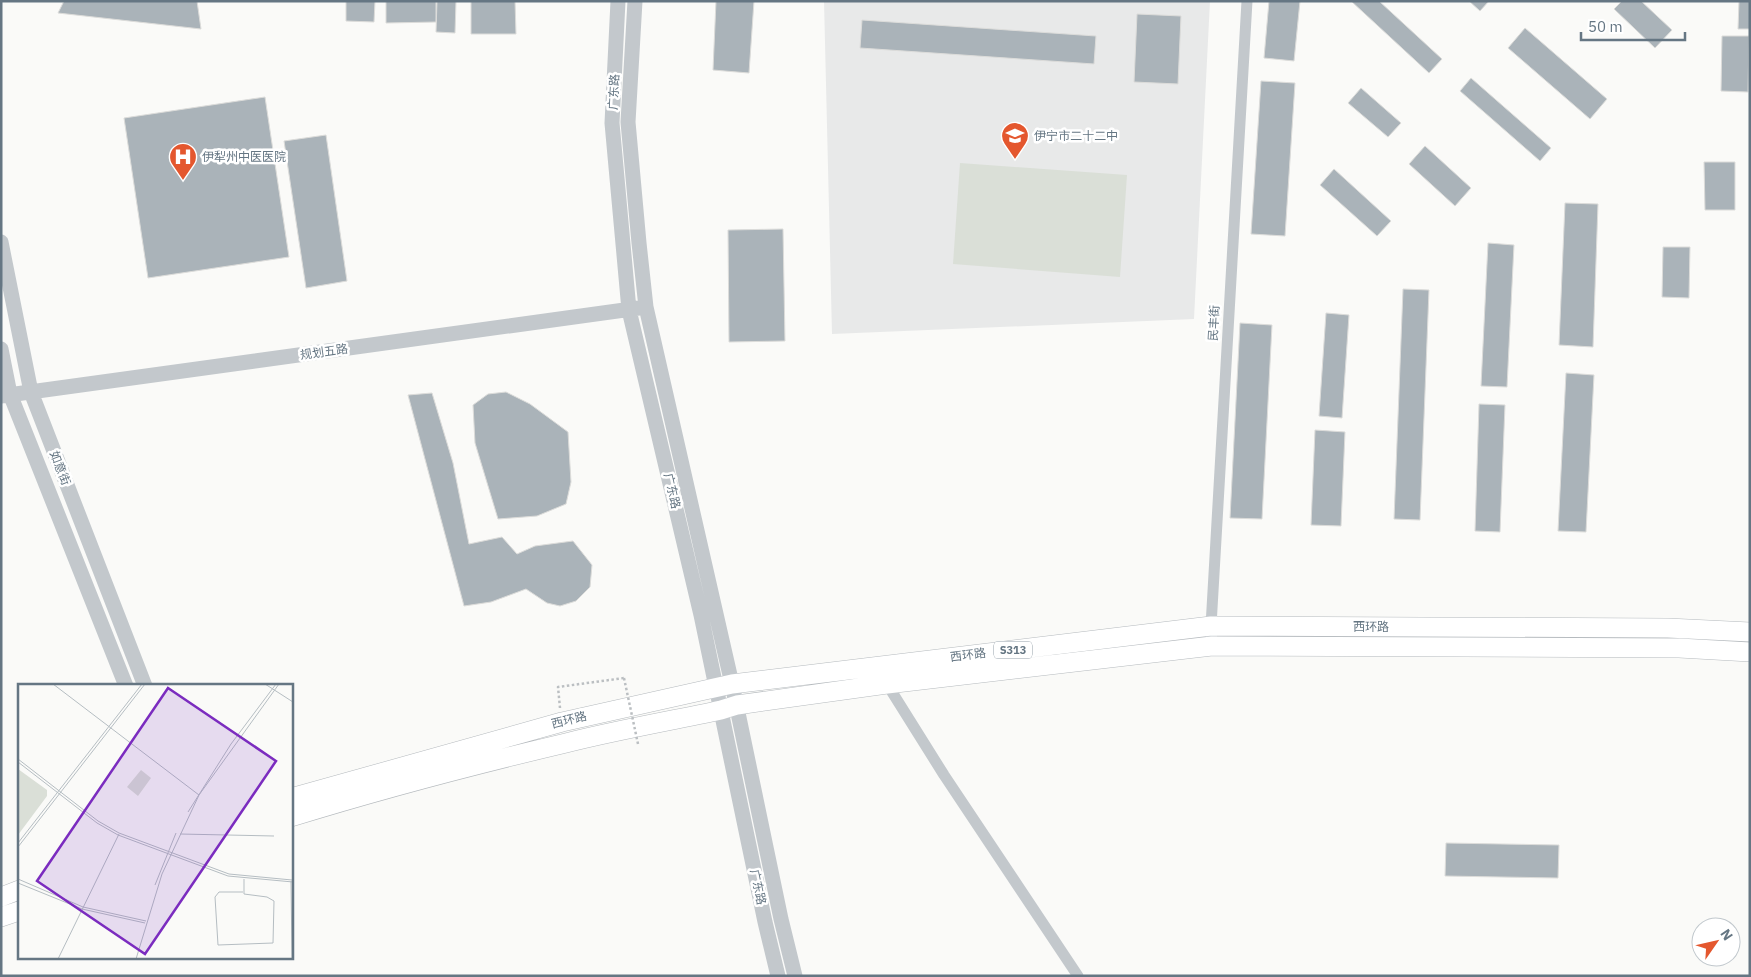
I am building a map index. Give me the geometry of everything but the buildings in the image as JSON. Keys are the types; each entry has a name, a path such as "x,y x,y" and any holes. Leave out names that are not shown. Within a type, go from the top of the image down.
{"main road":[{"name":"西环路","path":"292,798 562,722 724,685 1211,626 1658,628 1750,632"},
{"name":"西环路","path":"292,816 361,795 567,742 729,707 887,684 1212,646 1678,648 1750,652"},
{"path":"1,896 18,890"},
{"path":"1,917 18,911"}],"street":[{"name":"广东路","path":"618,1 612,123 629,310 701,614 724,685"},
{"name":"广东路","path":"635,1 628,122 646,307 724,685 795,976"},
{"name":"民丰街","path":"1212,646 1211,626 1247,1"},
{"name":"如意街","path":"1,242 31,392 144,684"},
{"name":"规划五路","path":"6,395 646,307"},
{"name":"如意街","path":"1,349 6,395 125,684"},
{"path":"887,684 944,775 1078,976"},
{"name":"广东路","path":"729,707 765,922 778,976"}],"path":[{"path":"558,687 624,678 638,744"}],"shaded area":[{"name":"伊宁市二十二中","path":"824,1 1210,1 1194,319 832,334"},
{"path":"960,163 1127,175 1120,277 953,264"}],"place":[{"name":"伊宁市二十二中","path":"1015,160"},
{"name":"伊犁州中医医院","path":"183,181"}]}
